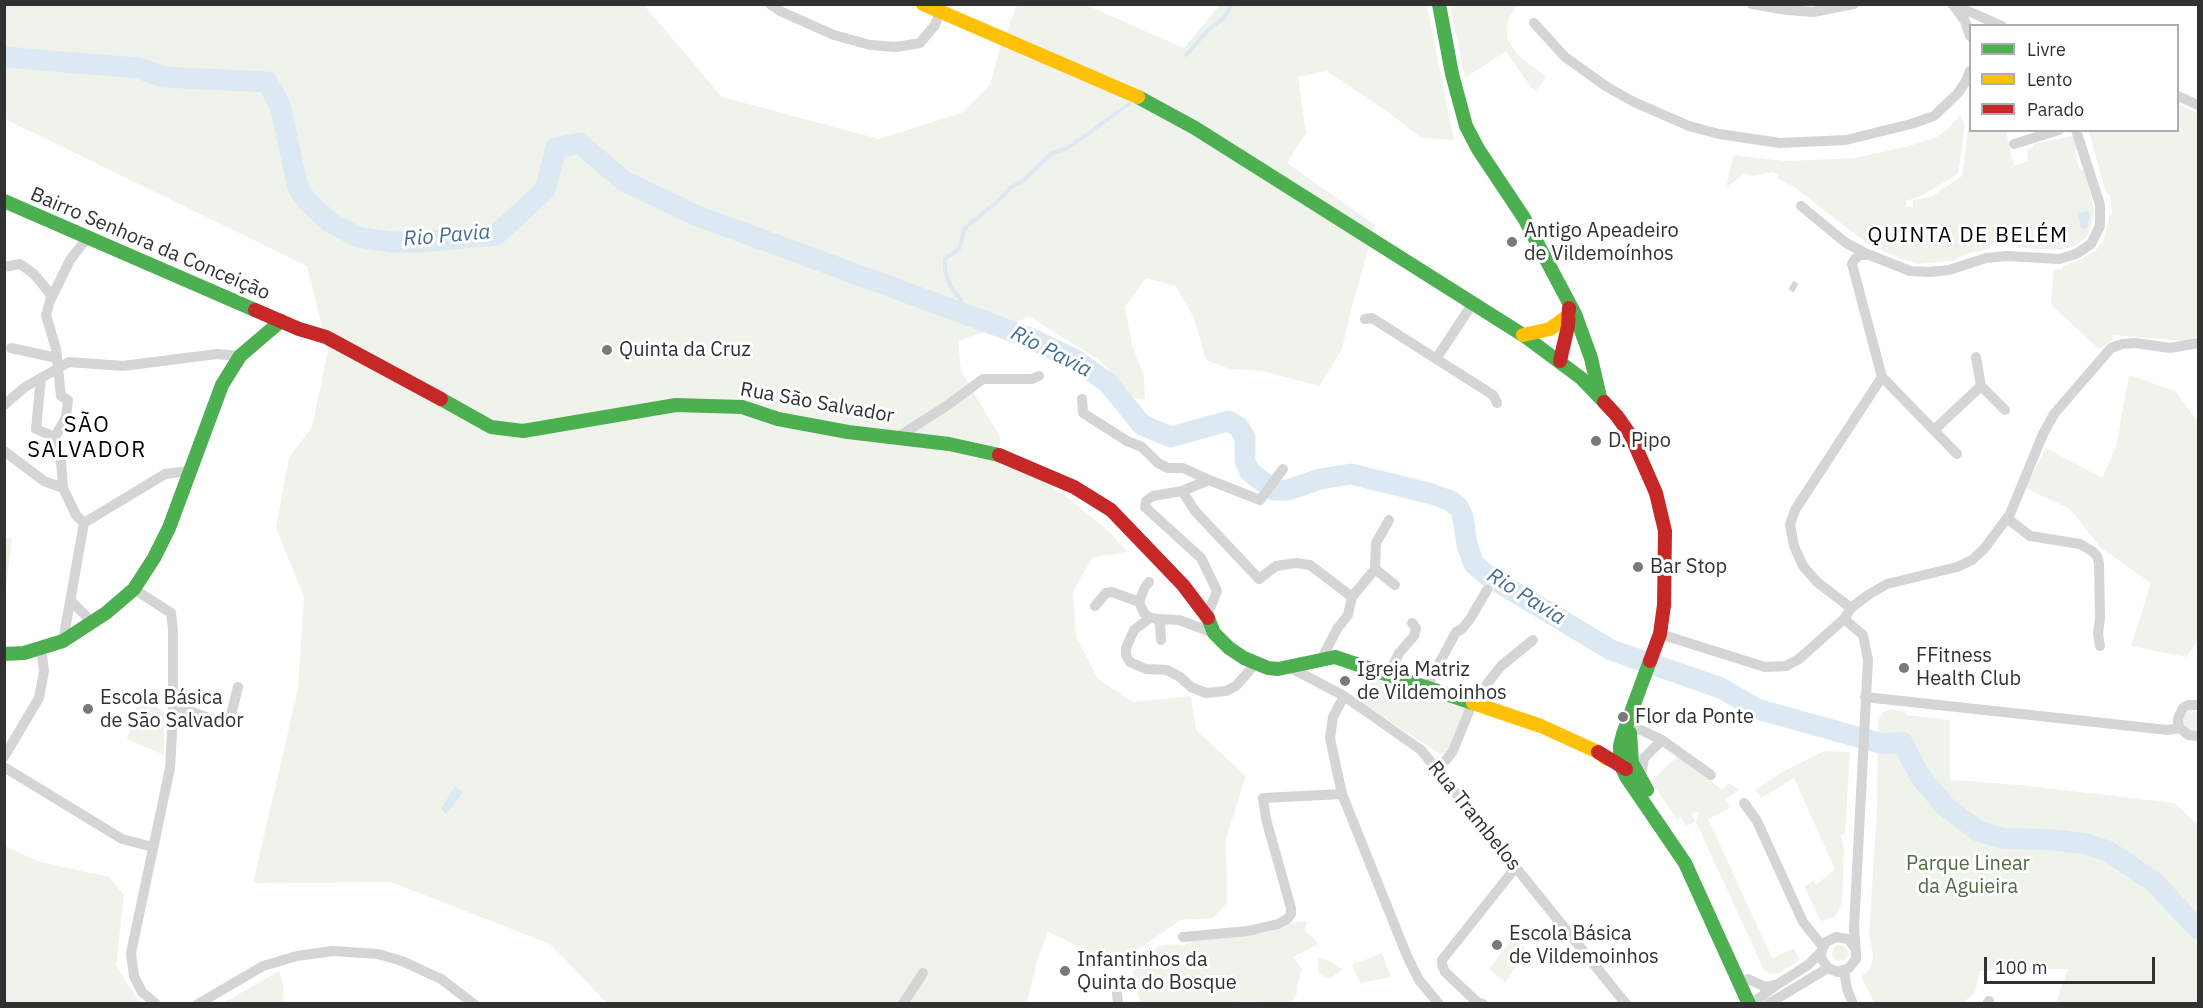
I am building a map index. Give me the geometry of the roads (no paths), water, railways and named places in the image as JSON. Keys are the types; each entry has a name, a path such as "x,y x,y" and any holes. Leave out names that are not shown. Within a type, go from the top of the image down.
{"street":[{"path":"770,4 782,12 834,35 870,45 896,47 920,43 935,25 940,12"},
{"path":"923,4 1152,103 1290,186 1523,335 1560,361 1600,397 1631,436 1656,493 1665,531 1666,562 1664,605 1659,637 1633,705 1613,745 1598,752"},
{"path":"1439,4 1452,74 1466,126 1478,149 1524,218 1581,331 1597,377 1600,397"},
{"path":"1752,4 1813,12 1854,4"},
{"path":"1952,5 1997,24"},
{"path":"1952,5 1965,21 1969,31"},
{"path":"1534,23 1565,57 1607,87 1634,102 1689,126 1719,134 1780,143 1846,140 1927,119 1934,116 1958,93 1969,74"},
{"path":"2179,96 2199,105"},
{"path":"2014,144 2053,132"},
{"path":"1801,206 1846,243 1910,271 1949,270 1986,258 2007,256 2059,259 2076,254 2091,244 2100,226 2100,204 2077,132"},
{"name":"Bairro Senhora da Conceição","path":"4,201 281,321"},
{"path":"84,523 76,515 63,488 61,461 55,437 66,417 68,400 61,396 58,363 46,315 52,296 70,260 87,238"},
{"path":"1846,243 1882,377 1957,454"},
{"path":"1852,264 1857,256 1870,255"},
{"path":"4,267 20,264 34,274 52,296"},
{"path":"1436,359 1473,303"},
{"path":"1523,335 1550,329 1569,310"},
{"path":"1560,361 1569,310"},
{"path":"1365,319 1372,318 1495,396 1497,403"},
{"path":"4,654 24,653 63,641 106,613 134,589 154,558 169,528 222,385 240,356 281,321"},
{"name":"Rua São Salvador","path":"281,321 326,337 491,427 523,430 676,405 742,407 778,419 848,432 949,444 993,452 1074,487 1111,510 1183,585 1207,616 1215,633 1229,648 1268,668 1289,667"},
{"path":"1560,361 1576,350 1581,331"},
{"path":"1659,637 1765,667 1786,666 1799,658 1844,620 1851,608 1887,584 1958,567 1972,560 1984,549 2007,518 2054,414 2111,348 2136,343 2170,348 2199,343"},
{"path":"11,348 58,363 123,366 217,354 240,356"},
{"path":"1976,357 1981,386 2005,410"},
{"path":"4,405 58,363"},
{"path":"896,438 945,407 983,379 1032,379 1039,376"},
{"path":"1851,608 1817,582 1803,566 1794,546 1790,525 1795,510 1882,377"},
{"path":"41,378 36,429 55,437"},
{"path":"1934,430 1981,386"},
{"path":"1082,399 1083,413 1127,441 1142,447 1158,463 1168,468 1183,468 1260,501 1283,469"},
{"path":"4,451 44,481 63,488"},
{"path":"63,641 84,523 165,474 190,471"},
{"path":"1207,616 1217,591 1201,558 1145,507 1146,501 1153,496 1182,491 1209,480"},
{"path":"1182,491 1195,511 1259,579 1276,566 1310,565 1352,597"},
{"path":"2007,518 2030,536 2080,544 2097,556 2100,646"},
{"path":"1322,658 1337,629 1348,615 1352,597 1375,569 1376,543 1389,520"},
{"path":"1375,569 1395,585"},
{"path":"1139,602 1149,582"},
{"path":"134,589 171,613 173,630 170,768 131,953 134,976 142,992 156,1004"},
{"path":"1426,688 1456,632 1462,629 1470,619 1487,590"},
{"path":"1095,606 1106,593 1112,592 1139,602 1144,613 1160,624 1161,640"},
{"path":"71,601 92,622"},
{"path":"1215,633 1179,620 1153,618 1134,630 1126,648 1126,655 1130,662 1146,669 1167,670 1180,677 1191,687 1206,693 1217,693 1236,686 1256,663"},
{"path":"1844,620 1860,631 1865,639 1868,660 1855,905 1856,953 1853,964 1844,971 1833,971 1821,958 1825,946 1842,937 1848,939 1855,948"},
{"path":"1388,675 1399,653 1414,636 1416,628 1412,623"},
{"path":"1436,766 1446,760 1453,751 1487,684 1501,666 1533,640"},
{"path":"4,757 39,698 44,684 41,648"},
{"path":"1289,667 1335,657 1541,726 1620,764 1648,793 1690,855 1744,981"},
{"name":"Rua Trambelos","path":"1289,667 1344,696 1421,750 1626,1004"},
{"path":"173,705 229,723 238,687"},
{"path":"1344,696 1333,717 1330,738 1342,794 1407,956 1419,980 1439,1004"},
{"path":"1865,697 2168,730 2180,728"},
{"path":"1633,705 1637,732 1647,753"},
{"path":"1633,705 1620,746 1620,764 1648,793"},
{"path":"2199,705 2188,705 2180,712 2178,718 2180,728 2188,735 2199,736"},
{"path":"1637,732 1662,740 1711,776"},
{"path":"1637,732 1632,763 1634,779 1653,814 1685,863 1744,981 1760,1001"},
{"path":"1634,779 1647,753 1662,740"},
{"path":"1598,752 1634,779"},
{"path":"4,767 122,839 153,846"},
{"path":"1183,937 1266,928 1278,924 1291,914 1289,898 1266,819 1263,798 1342,794"},
{"path":"1744,803 1757,821 1803,922 1825,946"},
{"path":"1483,1004 1477,1002 1445,972 1442,960 1516,867"},
{"path":"1760,1001 1766,992 1808,965 1846,926 1855,905"},
{"path":"198,1004 248,974 279,960 332,951 378,954 402,961 441,979 474,1004"},
{"path":"1760,1001 1828,968"},
{"path":"1844,971 1846,989 1853,1004"},
{"path":"903,1004 923,973"},
{"path":"1744,981 1765,987 1778,984"},
{"path":"1116,984 1118,1004"}],"waterway":[{"path":"1186,55 1210,28 1224,18 1232,4"},
{"name":"Rio Pavia","path":"4,57 138,68 163,77 267,82 280,105 298,188 307,201 331,223 358,237 390,242 420,242 496,235 545,190 556,148 579,143 624,181 695,215 1030,338 1076,360 1108,383 1142,425 1171,437 1228,421 1239,427 1245,438 1245,461 1250,472 1274,490 1288,490 1320,479 1351,474 1432,494 1451,501 1459,508 1463,517 1467,545 1474,564 1488,576 1611,650 1721,688 1757,709 1883,744 1902,742 1920,776 1945,806 1978,831 2002,838 2086,844 2108,851 2154,882 2198,929"},
{"path":"966,314 945,271 945,259 959,249 965,228 998,201 1011,187 1023,181 1052,153 1068,148 1129,104"}],"tunnel":[{"path":"1791,285 1796,288"}],"place":[{"name":"Antigo Apeadeiro de Vildemoínhos","path":"1512,242"},
{"name":"Quinta da Cruz","path":"607,350"},
{"name":"D. Pipo","path":"1596,441"},
{"name":"Bar Stop","path":"1638,567"},
{"name":"FFitness Health Club","path":"1904,668"},
{"name":"Igreja Matriz de Vildemoinhos","path":"1345,681"},
{"name":"Escola Básica de São Salvador","path":"88,709"},
{"name":"Flor da Ponte","path":"1623,717"},
{"name":"Escola Básica de Vildemoinhos","path":"1497,945"},
{"name":"Infantinhos da Quinta do Bosque","path":"1065,971"}],"district":[{"name":"QUINTA DE BELÉM","path":"1968,236"},
{"name":"SÃO SALVADOR","path":"87,438"}],"park label":[{"name":"Parque Linear da Aguieira","path":"1968,876"}]}
